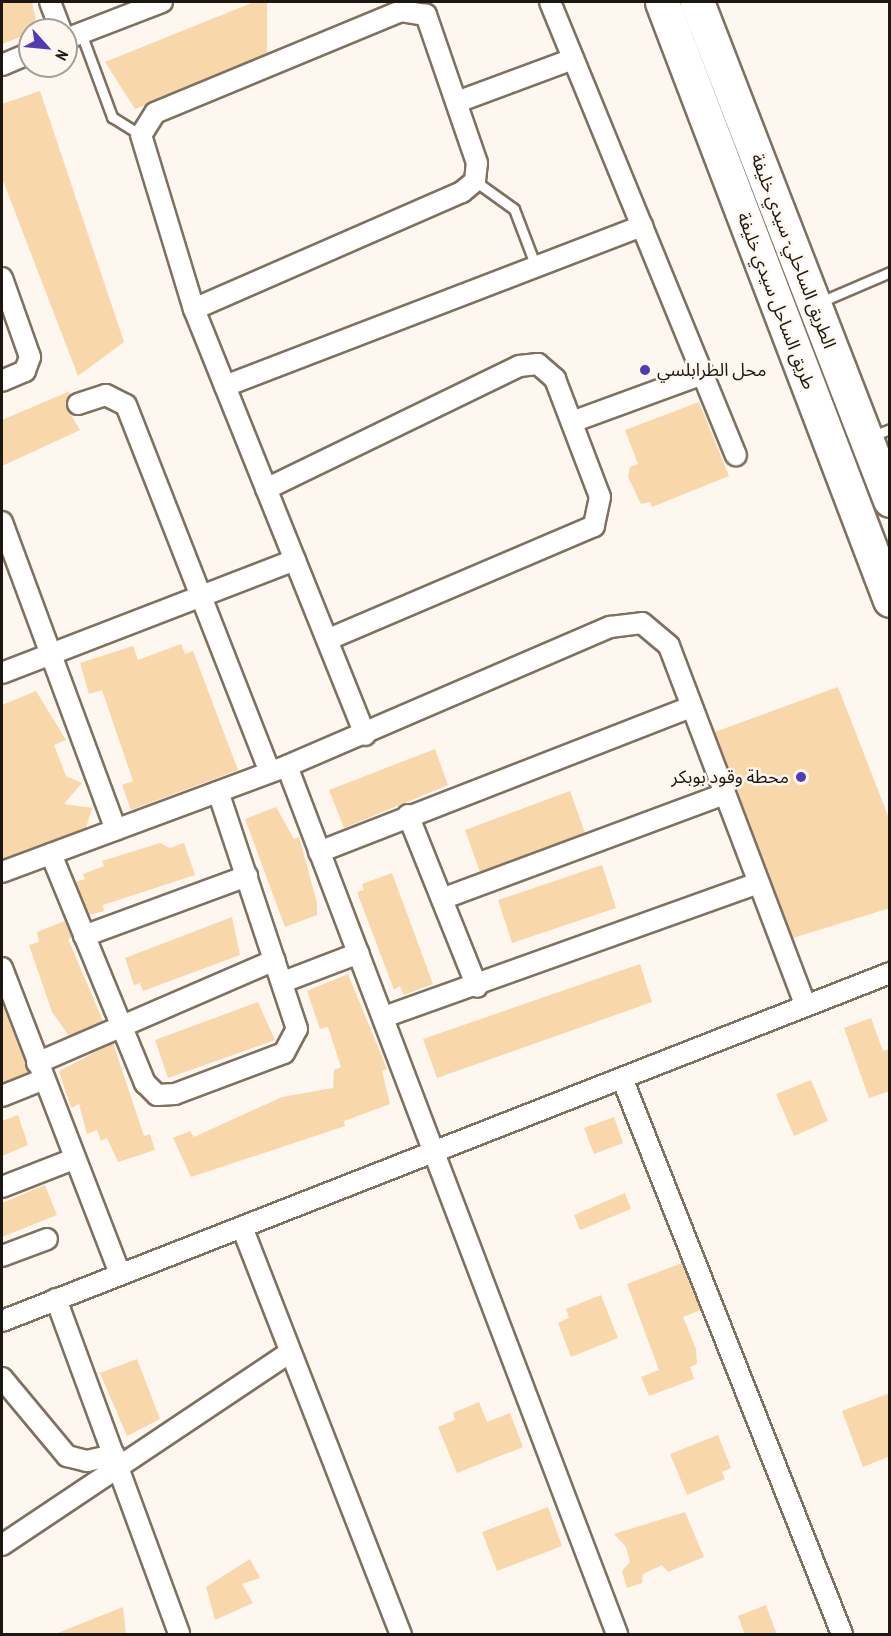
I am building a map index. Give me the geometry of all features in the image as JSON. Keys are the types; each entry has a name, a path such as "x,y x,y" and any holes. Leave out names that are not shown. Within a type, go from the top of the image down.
{"highway":[{"name":"طريق الساحل سيدي خليفة","path":"662,2 890,600"},
{"name":"الطريق الساحلي- سيدي خليفة","path":"698,2 814,305 878,434 890,500"}],"street":[{"path":"50,2 56,18"},
{"path":"550,2 736,455"},
{"path":"78,34 151,3"},
{"path":"194,309 462,192 476,181 477,163 432,24 410,9 155,113 141,135 194,309 365,735"},
{"path":"2,64 18,58"},
{"path":"457,102 573,59"},
{"path":"225,386 642,226"},
{"path":"2,278 30,357 25,370 2,381"},
{"path":"266,489 528,363 549,370 572,422 600,497 594,526 327,640"},
{"path":"572,422 703,374"},
{"path":"78,404 106,395 126,405 201,594 279,769 319,852 384,1017 432,1150 617,1635"},
{"path":"2,522 116,830"},
{"path":"2,672 201,594 295,560"},
{"path":"2,872 365,735 626,622 642,624 663,639 806,1006"},
{"path":"319,852 408,814 691,706"},
{"path":"51,854 121,1026 150,1090 166,1096 291,1048 297,1029 218,792"},
{"path":"442,899 724,794"},
{"path":"408,814 477,987"},
{"path":"84,936 247,876"},
{"path":"384,1017 477,987 759,883"},
{"path":"283,982 359,953"},
{"path":"2,1096 39,1071 121,1026 275,960"},
{"path":"2,968 39,1071 120,1274"},
{"path":"2,1321 432,1150 890,973"},
{"path":"622,1078 842,1635"},
{"path":"2,1187 74,1159"},
{"path":"242,1227 401,1635"},
{"path":"2,1256 47,1239"},
{"path":"56,1299 179,1635"},
{"path":"2,1545 115,1462 290,1352"},
{"path":"2,1378 67,1456 87,1461 115,1462"}],"lane":[{"path":"78,46 112,117 141,135"},
{"path":"476,181 514,209 536,267"},
{"path":"814,305 890,272"}],"building":[{"path":"2,2 32,2 35,18 18,18 18,38 2,44"},
{"path":"254,2 267,2 267,54 148,104 135,109 105,62"},
{"path":"40,91 124,342 78,376 2,178 2,104"},
{"path":"70,391 66,407 80,430 2,466 2,420"},
{"path":"699,402 729,476 652,507 650,502 641,504 628,477 630,467 638,464 625,430"},
{"path":"181,644 185,654 193,651 238,770 131,810 122,785 133,781 102,690 89,694 80,663 133,646 138,660"},
{"name":"محطة وقود بوبكر","path":"838,687 890,821 890,908 793,938 715,732"},
{"path":"36,691 66,740 54,745 66,776 82,783 64,804 92,808 86,828 2,859 2,705"},
{"path":"435,749 448,785 344,828 329,790"},
{"path":"570,791 585,833 480,872 465,830"},
{"path":"276,807 294,839 299,837 317,903 317,915 285,927 245,819"},
{"path":"160,843 170,848 184,843 195,875 103,905 104,911 89,915 76,882 85,879 83,874 104,866 102,861"},
{"path":"602,865 616,908 512,943 498,900"},
{"path":"392,873 433,984 404,995 400,986 394,990 357,892 364,890 362,884"},
{"path":"232,917 240,955 143,991 140,983 134,985 125,958"},
{"path":"65,921 72,938 68,939 103,1021 69,1036 52,1012 29,945 39,942 37,932"},
{"path":"640,964 652,1002 437,1078 423,1039"},
{"path":"348,974 387,1069 382,1071 390,1104 344,1121 345,1126 191,1177 173,1138 190,1131 194,1137 282,1097 333,1088 334,1070 341,1067 328,1027 320,1029 307,991"},
{"path":"258,1002 275,1040 168,1078 155,1040"},
{"path":"2,1003 29,1072 2,1083"},
{"path":"871,1018 883,1051 890,1049 890,1091 869,1098 844,1028"},
{"path":"113,1043 144,1136 150,1134 155,1150 118,1162 107,1138 101,1141 97,1130 87,1134 79,1104 71,1108 59,1071"},
{"path":"811,1080 828,1121 794,1136 776,1094"},
{"path":"18,1115 28,1145 2,1156 2,1121"},
{"path":"614,1117 623,1143 594,1154 584,1128"},
{"path":"45,1185 57,1215 2,1237 2,1203"},
{"path":"625,1193 631,1209 580,1230 574,1215"},
{"path":"682,1263 701,1310 683,1317 696,1349 697,1364 690,1367 694,1379 649,1396 641,1377 659,1370 627,1284"},
{"path":"601,1295 618,1338 571,1357 558,1323 569,1318 566,1309"},
{"path":"137,1359 160,1419 127,1436 100,1373"},
{"path":"890,1393 890,1456 863,1467 842,1411"},
{"path":"479,1402 487,1422 510,1413 523,1447 457,1473 438,1427 455,1420 453,1413"},
{"path":"718,1435 731,1468 722,1472 725,1479 687,1495 670,1454"},
{"path":"548,1507 562,1546 497,1571 482,1532"},
{"path":"685,1512 704,1557 668,1572 662,1565 643,1574 642,1583 627,1588 622,1571 630,1562 626,1547 614,1534"},
{"path":"250,1559 260,1578 242,1584 253,1603 215,1620 206,1587"},
{"path":"766,1605 777,1635 745,1635 738,1616"},
{"path":"123,1607 126,1635 55,1635 55,1634"}],"place":[{"name":"محل الطرابلسي","path":"645,370"},
{"name":"محطة وقود بوبكر","path":"801,777"}]}
